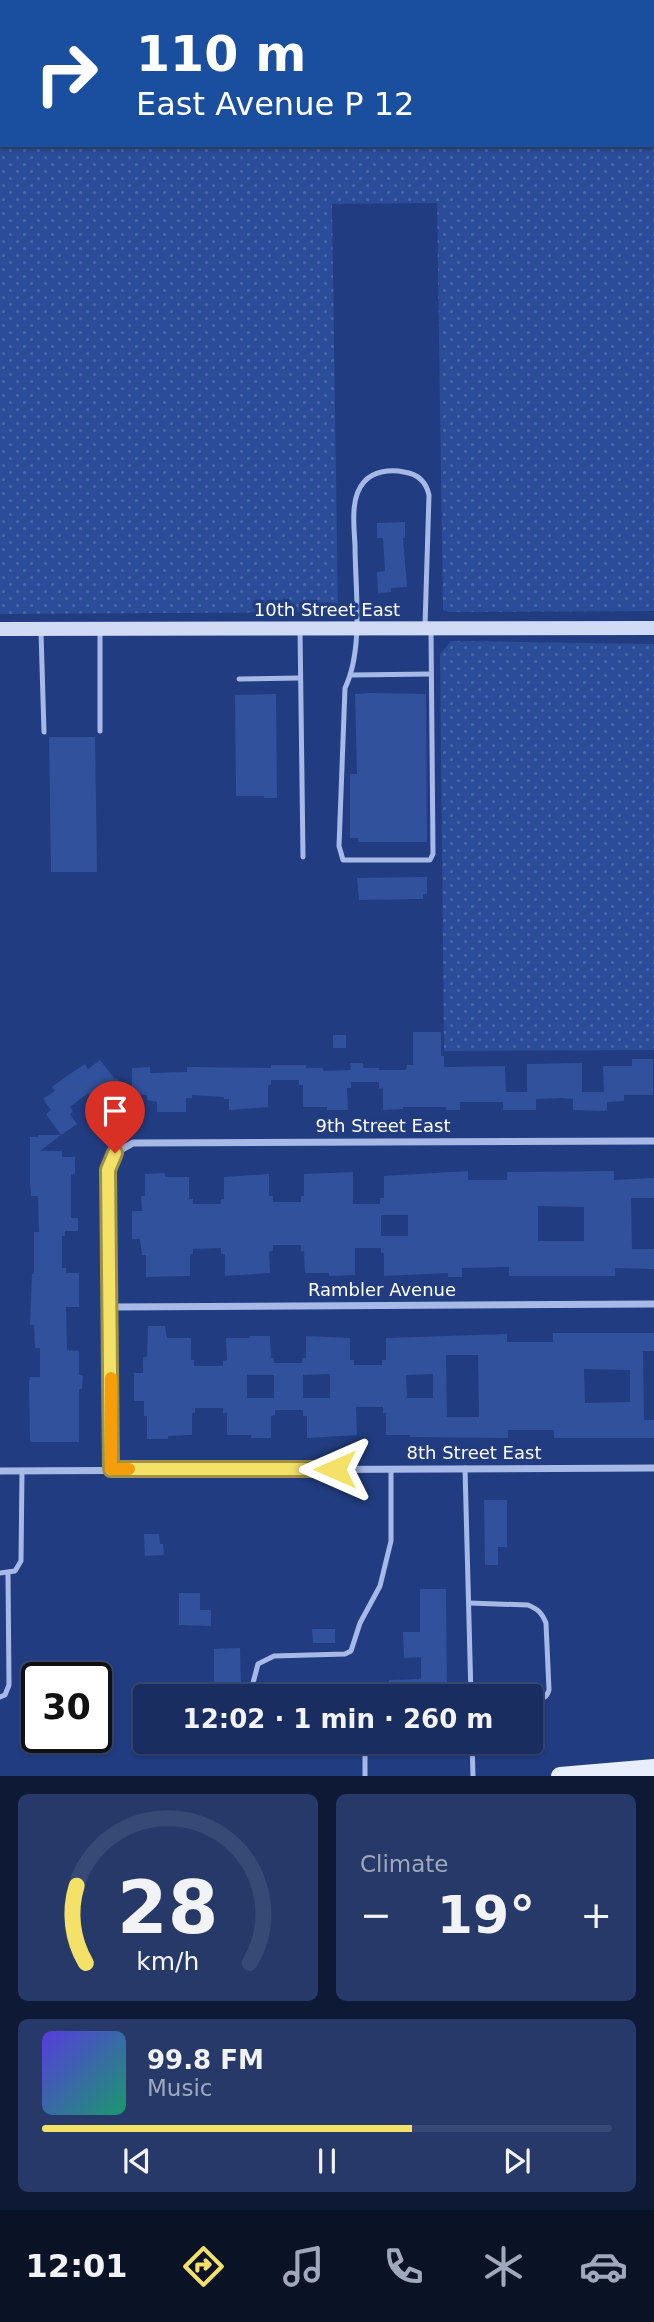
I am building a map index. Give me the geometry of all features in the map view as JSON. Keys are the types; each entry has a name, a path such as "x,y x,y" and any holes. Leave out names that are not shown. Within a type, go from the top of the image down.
{"main road":[{"name":"10th Street East","path":"0,629 654,628"},
{"path":"560,1776 654,1768"}],"street":[{"name":"9th Street East","path":"110,1307 108,1170 115,1153 133,1143 654,1141"},
{"name":"Rambler Avenue","path":"110,1307 654,1304"},
{"path":"110,1307 111,1469"},
{"name":"8th Street East","path":"0,1471 654,1468"}],"lane":[{"path":"393,470 409,472 426,484 429,495 428,629 433,854 430,860 343,860 339,846 345,688 352,675 356,629 354,519 356,500 364,482 377,473 393,470"},
{"path":"41,629 44,732"},
{"path":"100,629 100,731"},
{"path":"300,629 303,857"},
{"path":"352,675 431,674"},
{"path":"239,679 300,678"},
{"path":"465,1468 471,1684"},
{"path":"253,1684 258,1664 274,1656 345,1654 351,1651 360,1623 380,1586 391,1541 391,1469"},
{"path":"0,1573 8,1573 19,1566 23,1555 22,1471"},
{"path":"0,1697 5,1695 9,1685 8,1573"},
{"path":"469,1603 528,1605 542,1614 546,1622 549,1690 548,1695 543,1698"},
{"path":"364,1754 365,1776"},
{"path":"472,1754 473,1776"}],"shaded area":[{"path":"0,147 654,147 654,611 443,610 437,203 332,204 338,612 0,614"},
{"path":"451,641 654,644 654,1050 444,1051 440,654"}],"building":[{"path":"405,522 403,538 407,587 391,588 391,592 378,593 377,572 385,571 383,538 377,538 377,523"},
{"path":"276,694 277,798 236,796 235,695"},
{"path":"355,694 426,694 427,842 358,842 358,838 350,838 350,774 357,774"},
{"path":"49,737 95,737 97,872 51,872"},
{"path":"427,877 427,894 423,894 423,899 359,900 357,878"},
{"path":"413,1032 441,1032 444,1067 505,1066 506,1092 527,1092 527,1064 582,1063 582,1092 604,1092 603,1066 632,1066 632,1059 653,1059 653,1095 624,1095 624,1101 607,1102 607,1111 573,1110 573,1099 562,1098 536,1099 536,1110 503,1110 503,1102 460,1102 460,1110 446,1110 446,1107 403,1107 383,1110 383,1088 379,1089 379,1082 351,1082 351,1088 347,1088 348,1110 327,1110 327,1107 303,1107 303,1085 299,1085 299,1080 271,1080 271,1085 268,1085 268,1107 229,1110 229,1099 192,1095 192,1098 186,1098 186,1112 157,1112 157,1102 147,1100 147,1095 132,1094 132,1068 150,1067 150,1073 187,1072 187,1067 271,1068 271,1065 306,1065 306,1068 323,1068 323,1071 351,1070 350,1063 363,1063 363,1068 406,1070 407,1065 413,1065"},
{"path":"333,1035 346,1035 346,1048 333,1048"},
{"path":"100,1060 126,1091 112,1100 105,1090 100,1093 97,1089 89,1095 88,1093 70,1107 73,1111 70,1114 77,1124 61,1135 46,1114 51,1110 43,1099 55,1091 52,1087 67,1076 85,1064 88,1069"},
{"path":"61,1135 40,1151 62,1151 62,1157 75,1157 75,1173 71,1175 71,1218 78,1218 78,1231 65,1231 65,1236 62,1236 62,1268 66,1268 66,1273 79,1273 79,1307 66,1307 67,1350 79,1351 79,1375 83,1375 82,1389 79,1389 79,1442 30,1442 29,1382 30,1377 40,1377 40,1348 35,1348 34,1325 30,1325 34,1232 39,1232 38,1196 31,1196 30,1137"},
{"path":"468,1171 468,1180 507,1180 507,1172 614,1171 614,1180 654,1178 654,1198 631,1198 632,1249 654,1249 654,1269 615,1268 615,1276 509,1276 509,1267 462,1268 462,1277 448,1277 448,1273 384,1276 384,1253 381,1253 381,1248 355,1248 355,1275 329,1276 329,1273 305,1273 304,1251 301,1251 301,1245 273,1245 273,1251 269,1251 270,1273 225,1276 225,1254 221,1254 221,1248 193,1249 193,1254 190,1254 190,1276 146,1277 146,1255 142,1255 140,1239 132,1239 132,1211 142,1211 141,1196 145,1196 145,1174 165,1173 165,1177 189,1177 189,1199 193,1199 193,1204 221,1204 221,1199 224,1199 224,1177 269,1174 269,1196 273,1196 273,1202 301,1202 301,1196 304,1196 304,1174 353,1172 353,1204 380,1204 380,1198 384,1198 384,1176","holes":["538,1206 584,1207 584,1241 538,1241","381,1215 408,1215 408,1236 381,1236"]},
{"path":"148,1326 165,1326 167,1338 191,1338 191,1360 194,1360 194,1366 223,1366 223,1361 227,1360 226,1338 250,1336 270,1336 271,1358 274,1358 274,1363 302,1363 302,1358 306,1358 306,1336 350,1338 350,1360 354,1360 354,1365 382,1365 382,1360 386,1360 386,1338 507,1334 507,1342 553,1342 553,1333 654,1333 654,1351 643,1351 644,1420 654,1420 654,1438 554,1438 554,1430 508,1430 508,1438 386,1435 386,1413 383,1413 383,1407 356,1407 357,1435 307,1438 307,1416 303,1416 303,1410 275,1410 275,1415 271,1416 271,1438 227,1435 227,1413 223,1413 223,1408 195,1408 195,1413 192,1413 192,1435 147,1439 144,1401 134,1401 134,1373 143,1373 143,1357 147,1357","holes":["446,1355 478,1355 479,1417 447,1417","584,1369 630,1370 630,1402 585,1403","330,1374 330,1398 303,1398 303,1375","433,1374 433,1398 407,1398 406,1375","247,1375 274,1375 274,1398 247,1398"]},
{"path":"484,1500 507,1500 507,1547 498,1547 498,1565 485,1565"},
{"path":"144,1534 159,1534 164,1555 145,1556"},
{"path":"420,1589 446,1589 447,1684 389,1684 389,1680 421,1679 421,1657 404,1658 403,1632 420,1632"},
{"path":"179,1593 200,1593 200,1610 211,1610 211,1626 179,1625"},
{"path":"312,1629 335,1629 335,1643 313,1643"},
{"path":"240,1648 241,1684 214,1684 214,1649"}],"slow traffic":[{"path":"111,1378 111,1469 129,1469"}],"route":[{"path":"115,1153 108,1170 111,1469 335,1469"}]}
